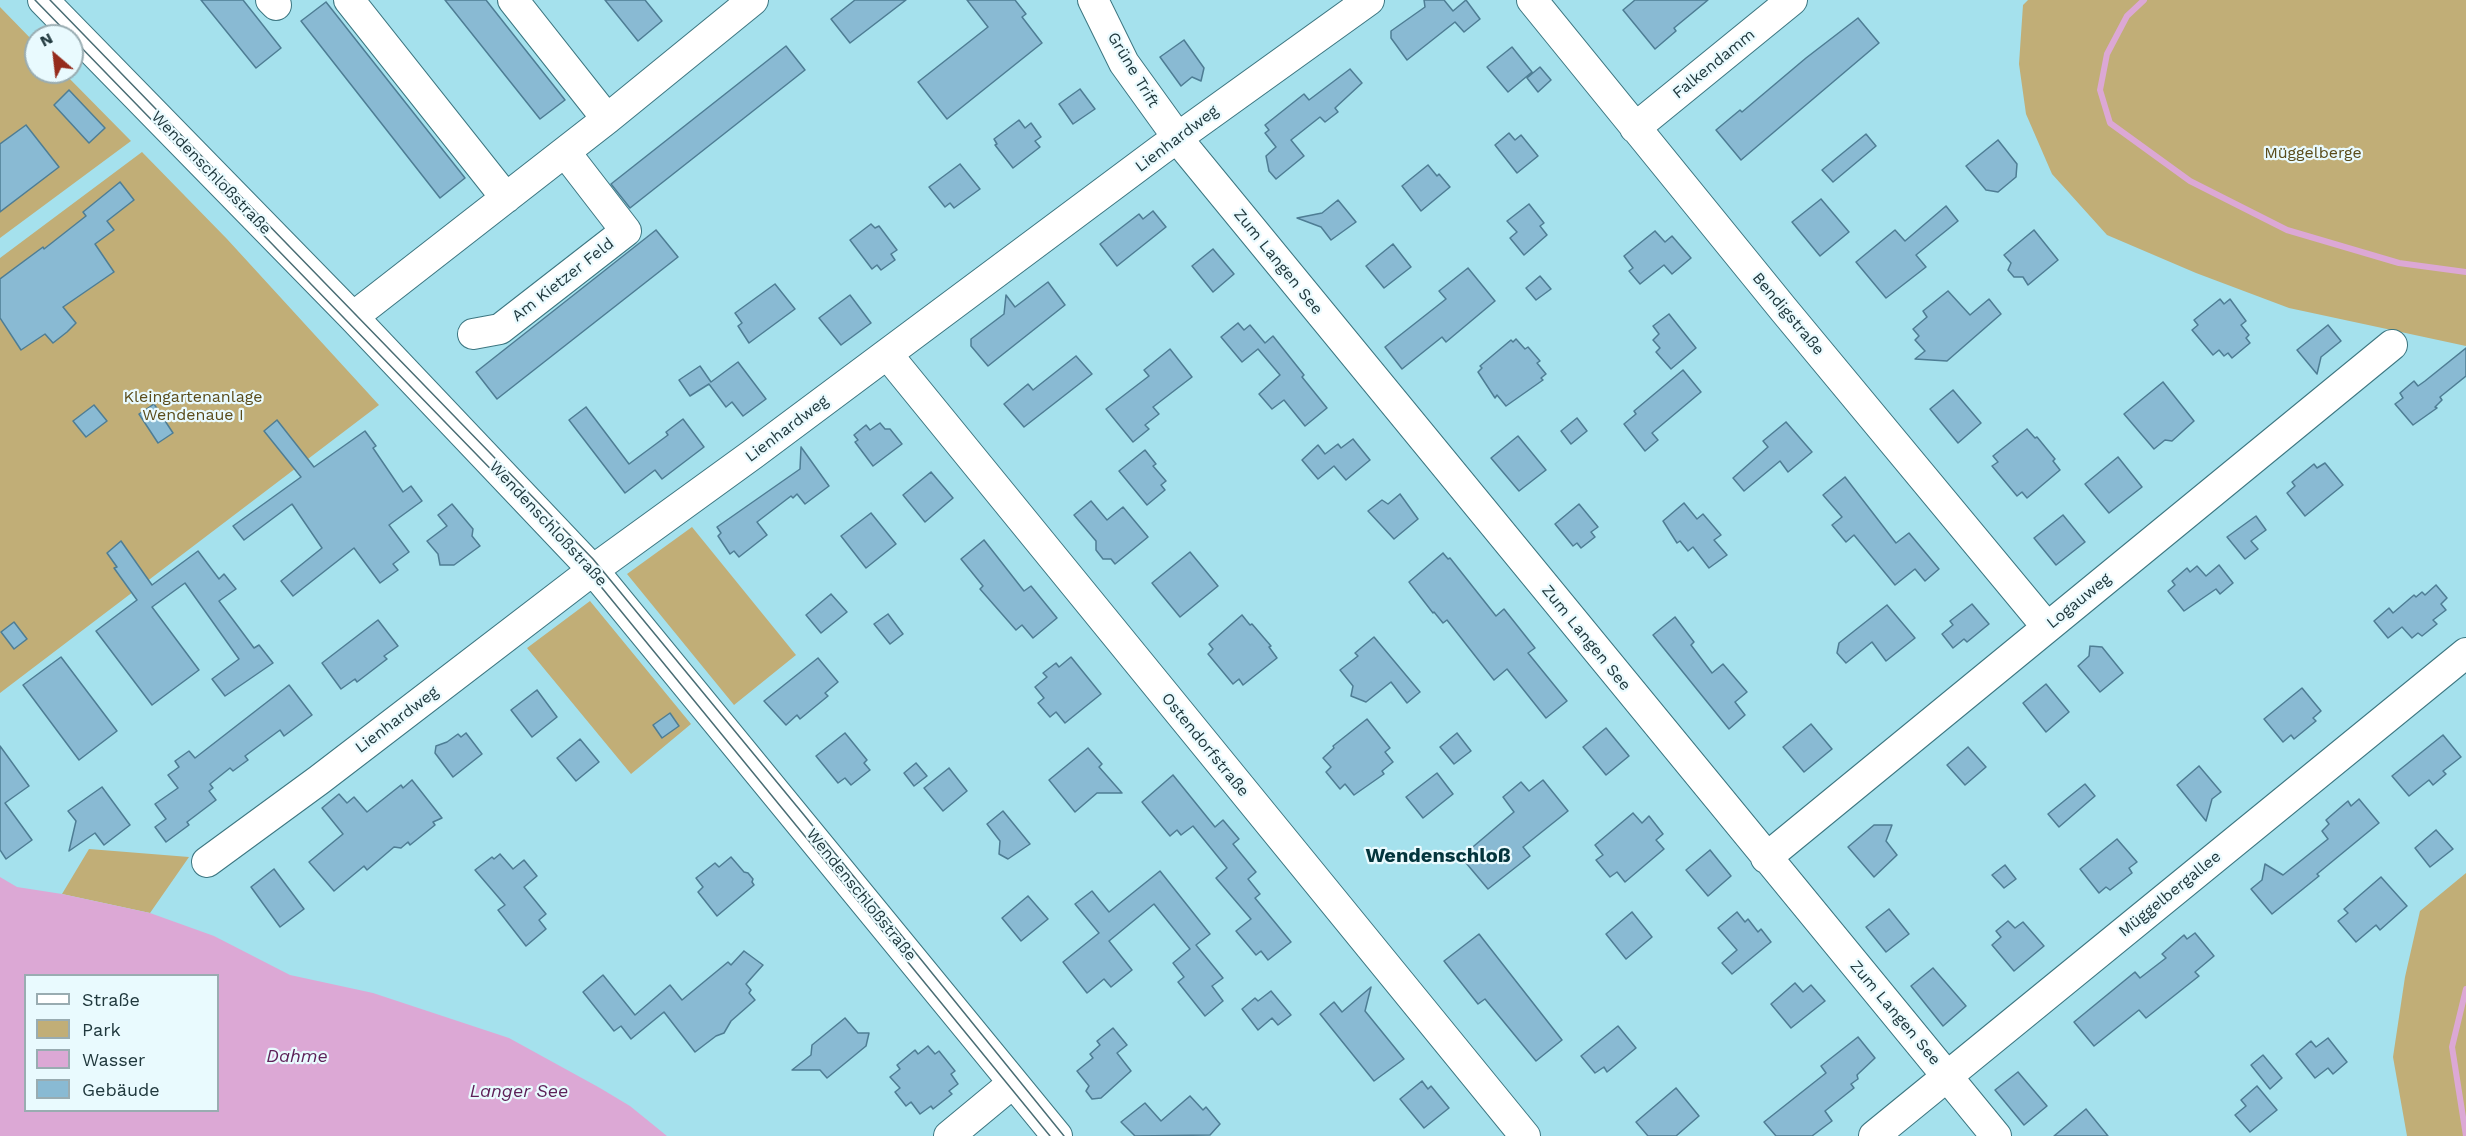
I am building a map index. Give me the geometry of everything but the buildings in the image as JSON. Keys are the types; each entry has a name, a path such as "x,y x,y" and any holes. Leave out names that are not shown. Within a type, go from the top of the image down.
{"street":[{"name":"Wendenschloßstraße","path":"43,0 353,317 593,570 1057,1136"},
{"path":"349,0 506,198"},
{"path":"513,0 607,119"},
{"path":"353,317 607,119 753,0"},
{"name":"Grüne Trift","path":"1093,0 1124,63 1177,138"},
{"name":"Lienhardweg","path":"207,862 319,780 593,570 690,501 1177,138 1369,0"},
{"name":"Bendigstraße","path":"1532,0 2047,627"},
{"name":"Falkendamm","path":"1635,128 1792,0"},
{"name":"Zum Langen See","path":"1177,138 1996,1136"},
{"name":"Am Kietzer Feld","path":"473,334 501,329 626,231 565,152"},
{"name":"Logauweg","path":"1766,858 2392,345"},
{"name":"Ostendorfstraße","path":"887,354 1525,1136"},
{"name":"Müggelbergallee","path":"1874,1136 2466,653"},
{"path":"949,1136 1013,1083"}],"green space":[{"name":"Müggelberge","path":"2028,0 2466,0 2466,346 2289,308 2196,273 2107,235 2052,174 2026,114 2019,64 2023,5"},
{"path":"0,7 24,32 24,84 75,84 131,141 0,238"},
{"name":"Kleingartenanlage Wendenaue I","path":"142,152 227,239 379,405 0,693 0,258"},
{"path":"692,527 796,655 734,705 627,574"},
{"path":"590,601 691,724 631,774 527,648"},
{"path":"89,849 189,857 150,913 62,894"},
{"path":"2466,873 2466,1136 2407,1136 2393,1057 2405,977 2420,911"}],"water":[{"name":"Dahme","path":"0,877 17,887 150,913 214,936 290,975 373,993 509,1038 630,1106 667,1136 0,1136"}],"waterway":[{"path":"2144,0 2127,16 2107,54 2100,90 2110,123 2190,181 2287,230 2399,263 2466,272"},
{"path":"2466,989 2452,1047 2466,1136"}],"tram line":[{"path":"35,0 58,24"},
{"path":"50,0 593,559 1064,1136"},
{"path":"84,50 580,561 1050,1136"}],"district":[{"name":"Wendenschloß","path":"1438,856"}],"water label":[{"name":"Langer See","path":"519,1092"}]}
